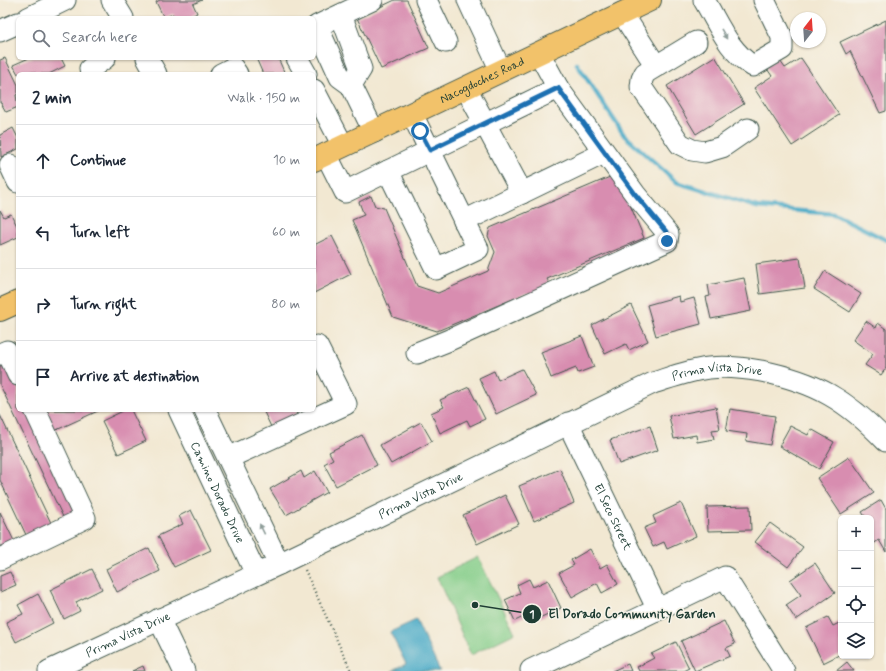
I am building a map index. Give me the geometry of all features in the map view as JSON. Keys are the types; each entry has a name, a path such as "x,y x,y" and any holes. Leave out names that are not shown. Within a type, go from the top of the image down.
{"main road":[{"name":"Nacogdoches Road","path":"328,154 636,5"},
{"path":"0,310 16,303"}],"street":[{"path":"32,16 65,0"},
{"path":"112,0 122,16"},
{"path":"372,0 317,26 340,77 351,85 374,132"},
{"path":"426,0 446,42"},
{"path":"468,0 501,71"},
{"path":"704,0 732,48 742,60 753,66 782,49 782,37 764,0"},
{"path":"636,5 656,66"},
{"path":"0,31 16,24"},
{"path":"696,42 645,73 642,79 641,87 680,144 692,150 705,152 722,147 748,129"},
{"path":"417,353 447,341 667,241 668,234 604,153 558,88 539,53"},
{"path":"91,72 90,69 102,60"},
{"path":"148,60 155,72"},
{"path":"298,60 305,72"},
{"path":"225,72 233,68 236,72"},
{"path":"466,88 522,193"},
{"path":"316,99 328,154 345,192 558,88"},
{"path":"388,171 436,269 478,250 412,114"},
{"path":"464,221 604,153"},
{"path":"228,458 346,404 316,346"},
{"path":"0,354 7,351 16,371"},
{"name":"Prima Vista Drive","path":"49,671 279,564 653,383 690,371 710,367 731,367 802,381 833,396 852,409 886,441"},
{"path":"0,559 85,518 36,412"},
{"name":"Camino Dorado Drive","path":"180,412 256,574"},
{"name":"Camino Dorado Drive","path":"206,412 279,564"},
{"name":"El Seco Street","path":"568,423 658,610"},
{"path":"531,670 725,577 784,671"},
{"path":"159,619 184,671"}],"path":[{"path":"304,568 351,671"}],"green space":[{"path":"478,557 515,633 471,655 437,577"}],"water":[{"path":"416,620 440,671 392,671 406,664 390,632"}],"building":[{"path":"160,0 202,0 193,4 197,13 192,16 174,16 173,14 163,16 156,2"},
{"path":"395,0 407,0 429,48 381,69 357,18"},
{"path":"886,20 886,111 880,113 850,51 846,54 840,42"},
{"path":"715,56 744,104 696,134 667,86"},
{"path":"5,58 16,81 16,108 6,112 0,103 0,60"},
{"path":"778,58 785,68 801,58 839,115 792,146 754,88 772,76 765,66"},
{"path":"24,60 62,60 65,66 53,72 17,72 13,65"},
{"path":"257,60 279,60 284,72 262,72"},
{"path":"13,128 16,134 16,150 1,157 0,135"},
{"path":"617,174 644,238 547,279 552,289 535,296 527,293 437,331 393,317 352,220 364,215 359,202 371,196 375,206 384,208 417,286 438,293 488,271 495,252 488,236 490,228"},
{"path":"0,210 4,217 11,214 16,224 16,238 0,245"},
{"path":"332,236 351,274 316,292 316,244"},
{"path":"800,258 805,288 760,294 756,264"},
{"path":"825,271 861,294 850,312 814,289"},
{"path":"744,278 751,311 711,319 706,297 710,296 708,285"},
{"path":"679,296 680,302 694,298 701,324 656,336 647,305"},
{"path":"631,305 648,341 629,350 626,344 605,354 592,325"},
{"path":"866,321 876,328 878,323 886,329 886,368 881,375 865,365 873,354 853,340"},
{"path":"582,336 594,367 578,373 576,368 551,378 541,352"},
{"path":"6,363 16,385 16,412 29,412 77,513 64,519 0,385 0,366"},
{"path":"522,369 536,395 496,414 479,378 494,371 498,380"},
{"path":"469,387 485,419 470,426 467,420 440,433 431,413 444,407 440,400"},
{"path":"716,407 720,429 712,430 714,439 697,442 696,435 674,439 669,416"},
{"path":"730,409 775,416 770,445 746,441 747,434 726,431"},
{"path":"43,412 96,412 52,432"},
{"path":"121,412 132,412 146,441 118,454 102,421"},
{"path":"264,412 296,412 299,418 273,431"},
{"path":"0,415 52,525 27,537 0,480"},
{"path":"421,422 432,441 391,464 380,445"},
{"path":"650,426 658,450 619,464 610,440"},
{"path":"790,426 808,435 811,429 834,442 819,469 779,446"},
{"path":"362,435 377,465 336,486 324,464 333,459 329,452"},
{"path":"849,457 874,493 841,514 817,478"},
{"path":"560,469 574,503 534,521 519,486"},
{"path":"301,471 304,478 315,471 327,492 286,515 270,489"},
{"path":"505,495 519,524 477,544 463,515"},
{"path":"881,500 886,509 886,552 879,540 874,543 874,515 864,515 862,512"},
{"path":"681,503 696,536 667,549 664,542 653,547 644,528 656,523 653,516"},
{"path":"750,506 751,530 708,531 707,507"},
{"path":"191,510 211,550 174,567 158,536 183,524 179,516"},
{"path":"0,512 15,543 0,550"},
{"path":"770,523 803,547 788,567 755,542"},
{"path":"149,548 160,571 117,592 106,569"},
{"path":"590,549 600,568 607,564 618,584 602,593 597,583 572,597 559,573 574,565 571,560"},
{"path":"815,563 835,593 796,620 786,605 801,595 790,580"},
{"path":"92,569 102,589 76,602 80,611 64,619 50,590"},
{"path":"10,572 16,585 0,592 0,576"},
{"path":"529,579 533,587 548,580 561,608 537,619 534,612 515,621 505,600 520,593 517,585"},
{"path":"38,594 53,623 16,642 6,622 23,614 18,605"},
{"path":"828,617 833,626 838,624 838,656 823,663 806,628"},
{"path":"724,621 735,644 726,648 730,656 695,671 681,641"},
{"path":"676,642 689,668 683,671 639,671 637,667 654,658 651,654"},
{"path":"847,662 854,671 836,671"},
{"path":"628,664 631,671 612,671"},
{"path":"143,666 145,671 132,671"}],"waterway":[{"path":"577,64 624,135 676,182 757,207 834,214 886,240"}],"place":[{"name":"El Dorado Community Garden","path":"475,605"}],"route":[{"path":"420,131 430,150 558,88 635,194 668,234 667,241"}]}
